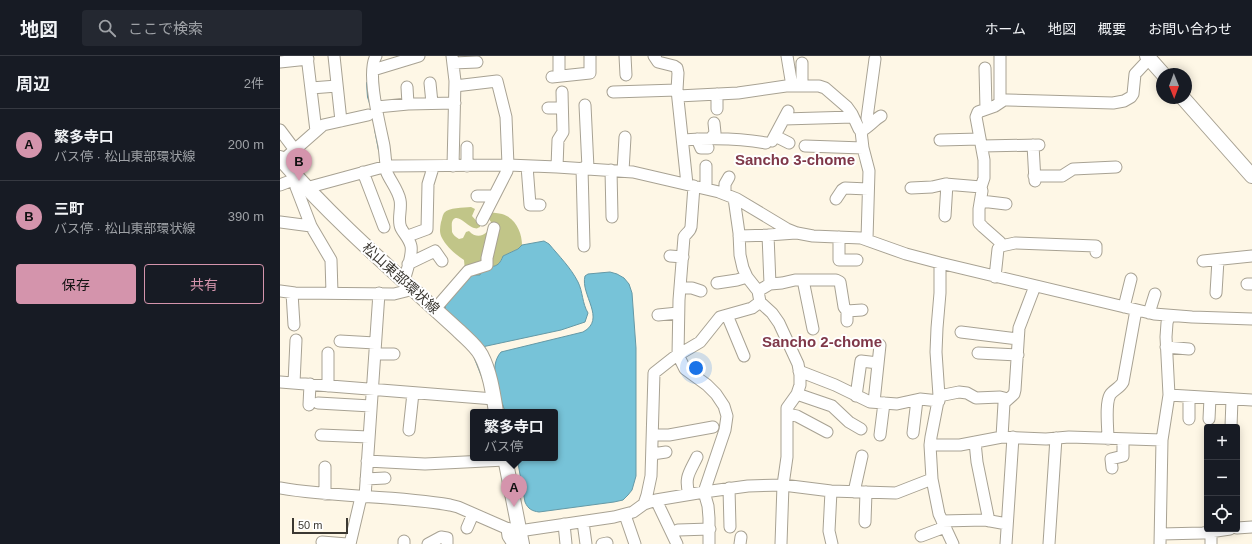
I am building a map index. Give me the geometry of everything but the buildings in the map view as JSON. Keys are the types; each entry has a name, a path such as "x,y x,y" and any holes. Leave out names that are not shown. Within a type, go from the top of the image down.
{"main road":[{"path":"1148,57 1158,68"},
{"path":"1189,104 1252,176"},
{"name":"松山東部環状線","path":"281,160 301,183 338,220 460,332 481,354 488,373 495,406"},
{"path":"505,461 516,534"}],"street":[{"path":"334,56 341,121"},
{"path":"280,291 292,293 400,293 407,284 408,264 411,251 408,236 401,228 400,201 387,173 387,166 372,111 373,61 376,56"},
{"path":"373,70 419,56"},
{"path":"559,56 556,76 590,73 590,56"},
{"path":"625,56 626,75"},
{"path":"654,56 658,62 676,68 678,73 678,93 683,140 690,185 691,230 684,237 678,313 678,355 685,369 707,385 727,411 725,430 704,492 708,506 710,530 709,544"},
{"path":"787,56 797,86"},
{"path":"1000,56 1000,102"},
{"path":"280,62 308,57 316,131"},
{"path":"1001,246 1000,242 979,223 982,191 981,187 984,170 981,142 976,117 978,112 1008,100 1113,103 1124,101 1131,98 1134,94 1135,74 1148,57"},
{"path":"867,239 869,167 864,148 865,127 875,59"},
{"path":"453,166 455,86 453,60 477,62"},
{"path":"797,86 802,63"},
{"path":"985,68 986,109"},
{"path":"455,86 497,81 506,117 507,171 482,220"},
{"path":"430,83 432,103"},
{"path":"311,88 338,86"},
{"path":"613,92 717,94 797,86 819,86 825,88 847,107 857,126 865,127 881,116"},
{"path":"407,87 408,104"},
{"path":"557,167 558,140 563,132 562,92"},
{"path":"717,94 717,109"},
{"path":"281,160 295,150 316,131 328,124 372,111 408,104 455,103"},
{"path":"583,246 585,105"},
{"path":"548,108 562,108"},
{"path":"771,140 786,115 853,117"},
{"path":"710,143 715,133 714,123"},
{"path":"280,130 295,150"},
{"path":"623,171 625,137"},
{"path":"683,140 697,139 710,143 771,140 790,143"},
{"path":"940,140 1036,145 1034,179 1062,176 1073,169 1116,167"},
{"path":"805,146 864,148"},
{"path":"467,147 467,166"},
{"path":"280,186 363,172 387,166 508,165 623,171 644,174 706,188 730,196 787,229 797,233 813,236 867,239 906,254 940,263 1149,313 1169,316 1252,319"},
{"path":"408,236 430,230 428,184 433,166"},
{"path":"527,166 530,205 540,205"},
{"path":"706,166 706,188"},
{"path":"611,170 612,217"},
{"path":"363,172 384,227"},
{"path":"729,177 725,184 730,196 739,236 740,255 743,268 759,297 779,323 798,364 799,371 800,385 797,394 787,408 787,458 783,485 781,544"},
{"path":"301,183 296,187 311,226 332,260 332,293"},
{"path":"911,188 932,187 947,184 981,187"},
{"path":"945,216 947,184"},
{"path":"836,199 845,188 868,188"},
{"path":"476,196 494,196"},
{"path":"981,201 1006,204"},
{"path":"280,222 311,226"},
{"path":"435,309 468,270 487,265 487,258 494,228"},
{"path":"739,236 768,236 797,233"},
{"path":"644,504 651,476 654,373 678,355 700,342 720,317 752,308 770,284 768,236"},
{"path":"839,237 839,260 857,260"},
{"path":"995,277 998,249 1001,246 1015,243 1096,246 1096,252"},
{"path":"408,264 435,251 442,261"},
{"path":"670,256 683,257"},
{"path":"1203,261 1252,256"},
{"path":"1216,293 1218,260"},
{"path":"940,263 940,293 936,352 939,399 930,437 930,445 932,479 939,514 953,544"},
{"path":"770,284 821,276 836,280 840,282 847,316 862,310"},
{"path":"717,283 747,277"},
{"path":"1124,307 1131,279"},
{"path":"803,280 813,329"},
{"path":"1006,544 1007,437 1003,408 1006,400 1014,394 1021,320 1034,286"},
{"path":"681,288 692,288 701,291"},
{"path":"292,293 294,325"},
{"path":"350,544 363,497 366,479 378,293"},
{"path":"1149,313 1155,294"},
{"path":"1108,439 1107,401 1111,394 1123,382 1136,310"},
{"path":"658,315 678,313"},
{"path":"728,315 739,353"},
{"path":"1169,316 1167,323 1166,347 1169,395 1162,440 1160,539 1211,532 1211,544"},
{"path":"961,332 1018,339"},
{"path":"294,383 296,340"},
{"path":"340,341 375,348 394,354"},
{"path":"880,345 878,363 880,435"},
{"path":"1166,347 1189,349"},
{"path":"328,353 328,386"},
{"path":"978,353 1018,355"},
{"path":"856,396 861,361 878,363"},
{"path":"799,371 835,385 864,400 879,403 905,404 911,400 939,399 960,392 967,393 976,398 1000,397 1006,400"},
{"path":"280,382 413,393 495,406"},
{"path":"310,384 319,406 371,406"},
{"path":"409,430 413,393"},
{"path":"797,394 832,406 849,422 861,429"},
{"path":"1169,395 1252,400"},
{"path":"1189,397 1189,419"},
{"path":"1209,419 1210,398"},
{"path":"1232,399 1236,415 1232,424"},
{"path":"913,433 917,400"},
{"path":"787,414 796,416 827,432"},
{"path":"653,435 669,435 713,427"},
{"path":"321,435 369,437"},
{"path":"930,445 960,445 1007,437 1046,439 1069,437 1123,440 1162,440"},
{"path":"1048,544 1056,438"},
{"path":"1112,468 1111,459 1123,456 1123,440"},
{"path":"975,442 977,462 989,521"},
{"path":"652,454 666,452"},
{"path":"862,456 860,492 865,522"},
{"path":"689,494 686,484 697,457"},
{"path":"367,461 425,464 473,461"},
{"path":"325,467 325,494"},
{"path":"366,479 385,478"},
{"path":"513,544 508,536 564,524 625,515 634,512 644,504 656,500 689,494 748,486 783,485 831,491 896,493 932,479"},
{"path":"280,488 458,507 516,534"},
{"path":"729,488 730,527"},
{"path":"831,491 829,532 832,544"},
{"path":"656,500 677,544"},
{"path":"467,528 473,514"},
{"path":"625,515 635,544"},
{"path":"921,536 944,524 989,521 1007,524"},
{"path":"583,522 586,544"},
{"path":"564,524 566,544"},
{"path":"1240,528 1252,527"},
{"path":"672,533 678,530 710,530"},
{"path":"428,544 441,536 445,537 451,542"},
{"path":"322,542 347,544"}],"green space":[{"path":"471,207 475,209 472,216 480,227 474,228 460,219 455,218 452,222 452,232 459,239 463,238 466,232 469,231 476,236 486,233 491,222 487,216 489,212 502,214 511,219 517,226 522,240 522,245 518,249 503,256 497,265 483,270 480,275 467,275 464,260 446,244 440,232 442,217 446,211"}],"water":[{"path":"544,241 549,244 565,262 578,282 588,313 585,322 561,330 482,347 445,310 446,301 467,275 480,275 483,270 497,265 503,256 518,249 522,245"},
{"path":"610,272 617,274 624,278 629,284 632,293 636,348 636,476 632,490 623,500 539,512 534,511 529,508 525,502 518,461 558,461 558,409 504,409 496,381 495,366 497,358 501,352 583,332 590,327 593,320 593,314 584,283 585,276 588,274"}],"waterway":[{"path":"367,83 370,103"},
{"path":"375,129 379,150"},
{"path":"474,356 485,384"}],"place":[{"name":"三町","path":"299,181"},
{"name":"繁多寺口","path":"514,507"}],"district":[{"name":"Sancho 3-chome","path":"795,159"},
{"name":"Sancho 2-chome","path":"822,341"}]}
